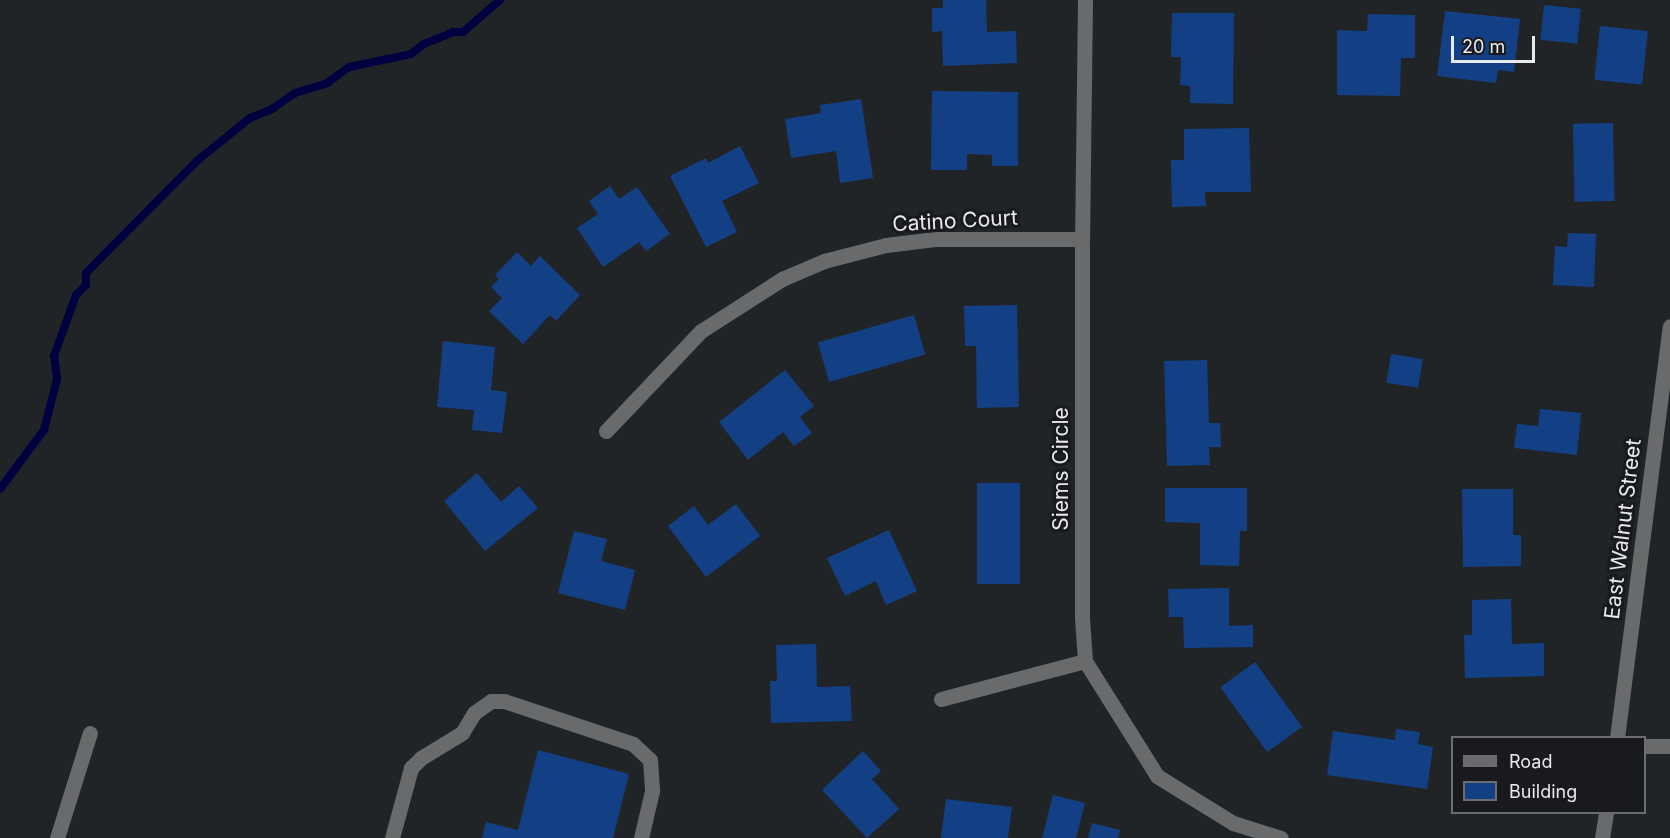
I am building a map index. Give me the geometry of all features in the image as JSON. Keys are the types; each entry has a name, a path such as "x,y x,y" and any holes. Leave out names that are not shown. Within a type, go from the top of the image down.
{"street":[{"name":"Siems Circle","path":"1085,0 1082,239 1082,618 1085,661 1157,776 1233,823 1281,838"},
{"name":"Catino Court","path":"606,431 701,331 782,279 824,261 886,245 935,239 1082,239"},
{"name":"East Walnut Street","path":"1617,736 1670,326"},
{"path":"941,699 1085,661"},
{"path":"392,838 411,768 421,758 462,733 474,713 491,701 504,701 633,744 650,760 652,791 640,838"},
{"path":"57,838 90,732"},
{"path":"1646,746 1670,746"},
{"path":"1602,838 1606,814"}],"building":[{"path":"943,0 986,0 987,32 1016,31 1017,63 943,66 942,31 932,32 932,8 943,8"},
{"path":"1544,5 1581,9 1577,44 1540,40"},
{"path":"1445,11 1520,19 1514,72 1498,70 1496,83 1437,76"},
{"path":"1172,13 1234,13 1233,104 1190,103 1190,86 1180,85 1181,57 1171,57"},
{"path":"1368,14 1415,15 1415,58 1401,58 1400,96 1337,95 1337,30 1367,31"},
{"path":"1600,26 1648,31 1642,85 1594,80"},
{"path":"932,91 1018,92 1018,166 992,166 992,155 967,154 967,170 931,170"},
{"path":"861,99 873,178 840,183 836,151 791,158 785,119 821,113 820,105"},
{"path":"1613,123 1614,201 1574,202 1573,124"},
{"path":"1249,128 1251,192 1205,192 1206,206 1172,207 1171,160 1184,160 1184,129"},
{"path":"740,146 759,183 722,201 737,232 706,247 670,176 706,158 708,163"},
{"path":"610,186 619,199 637,187 670,234 646,251 639,242 603,267 577,228 598,214 589,201"},
{"path":"1568,233 1596,234 1594,287 1553,285 1555,246 1567,247"},
{"path":"517,252 531,266 540,256 580,295 556,321 550,315 523,344 489,311 502,298 491,287 499,279 495,275"},
{"path":"1017,305 1019,407 977,408 976,346 965,346 964,306"},
{"path":"914,315 925,354 829,382 818,343"},
{"path":"443,341 495,347 491,390 507,392 502,433 472,430 474,410 437,407"},
{"path":"1391,354 1423,359 1418,388 1386,383"},
{"path":"1207,360 1209,423 1220,423 1221,447 1209,447 1210,465 1167,466 1164,361"},
{"path":"785,370 814,406 800,417 812,433 794,446 783,432 748,460 719,422"},
{"path":"1540,409 1581,413 1577,455 1514,448 1517,424 1538,426"},
{"path":"477,473 501,502 519,486 538,508 485,551 444,501"},
{"path":"977,483 1020,483 1020,584 977,584"},
{"path":"1165,488 1247,488 1247,531 1240,531 1239,566 1200,565 1200,523 1165,522"},
{"path":"1462,489 1513,489 1513,535 1521,535 1521,566 1463,567"},
{"path":"736,504 760,536 706,577 668,526 694,506 708,525"},
{"path":"889,530 917,591 886,605 876,581 845,596 827,558"},
{"path":"574,531 607,539 601,561 635,570 625,610 558,593"},
{"path":"1229,588 1229,626 1253,625 1253,647 1184,648 1183,617 1169,617 1168,589"},
{"path":"1511,599 1512,644 1544,643 1544,676 1465,678 1464,635 1472,635 1472,600"},
{"path":"816,644 817,687 850,686 852,721 771,723 770,681 777,681 776,645"},
{"path":"1255,662 1302,727 1267,752 1220,687"},
{"path":"1396,729 1420,732 1418,744 1433,747 1427,789 1327,775 1333,731 1395,740"},
{"path":"538,750 629,774 613,838 482,838 486,822 518,830"},
{"path":"863,751 881,771 872,779 899,809 867,838 822,790"},
{"path":"1053,795 1085,803 1076,838 1042,838"},
{"path":"946,799 1012,807 1008,838 941,838"},
{"path":"1092,823 1120,830 1118,838 1088,838"}],"waterway":[{"path":"0,489 44,430 57,379 54,356 76,295 86,285 86,273 198,160 250,118 272,109 295,93 327,83 349,67 411,54 424,44 453,32 463,32 500,0"}]}
